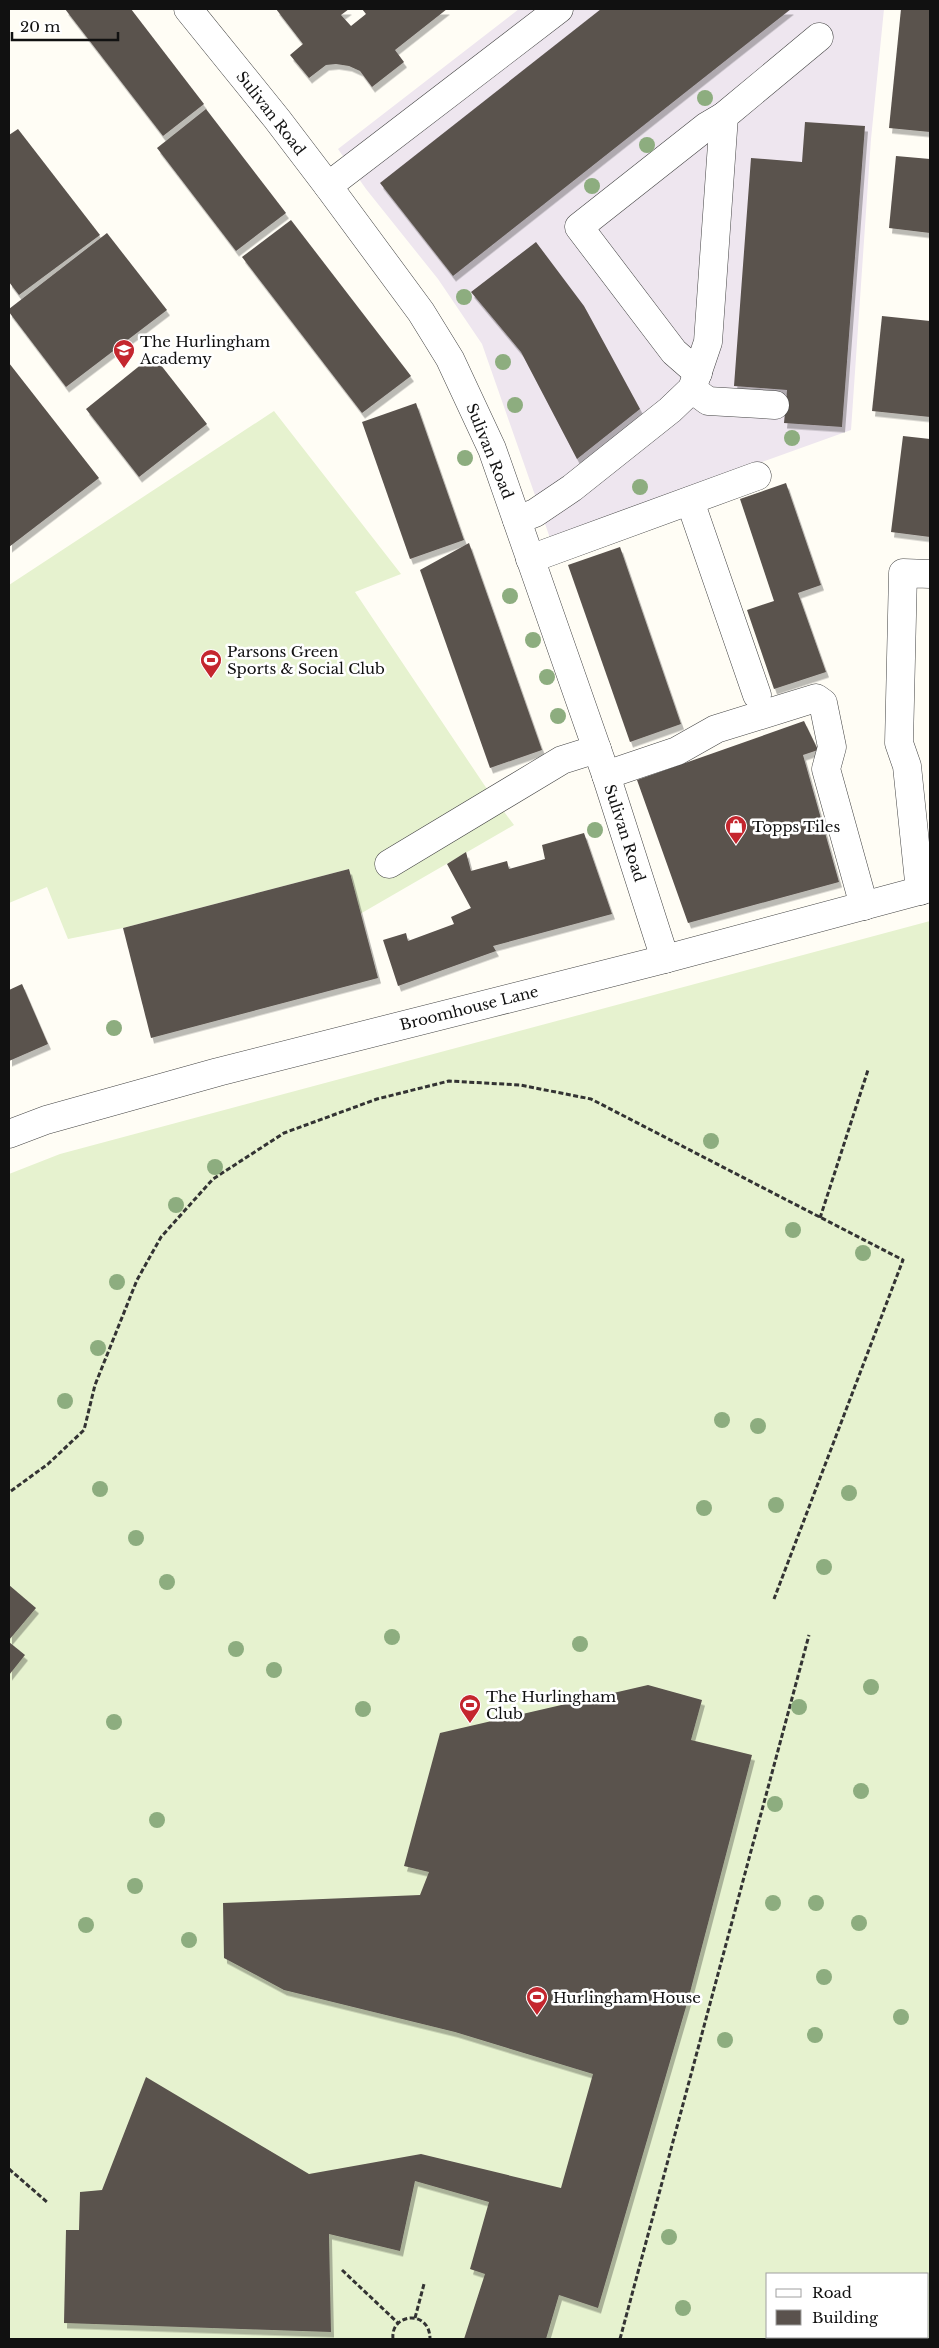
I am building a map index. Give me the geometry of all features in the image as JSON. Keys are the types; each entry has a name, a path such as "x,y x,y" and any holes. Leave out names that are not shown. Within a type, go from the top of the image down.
{"street":[{"name":"Sulivan Road","path":"188,9 277,118 328,186 421,312 450,359 492,449 606,775 665,959"},
{"path":"328,186 560,9"},
{"path":"775,405 708,401 674,352 579,227 707,126 724,116 819,37"},
{"path":"517,520 535,513 572,488 670,410 695,381 708,342 724,116"},
{"path":"530,558 757,476"},
{"path":"690,501 757,695"},
{"path":"925,889 907,766 899,743 903,573 930,574"},
{"path":"606,775 677,751 716,728 816,698 823,704 832,747 826,769 864,906"},
{"path":"389,864 562,760 597,749"},
{"name":"Broomhouse Lane","path":"9,1134 46,1120 218,1072 665,959 925,889"}],"path":[{"path":"820,1218 868,1070"},
{"path":"11,1491 48,1464 84,1430 95,1385 136,1280 161,1238 213,1179 284,1133 377,1099 449,1082 520,1085 592,1099 903,1260 774,1599"},
{"path":"620,2339 809,1635"},
{"path":"9,2169 46,2202"},
{"path":"342,2270 398,2323"},
{"path":"415,2318 424,2284"},
{"path":"392,2339 398,2323 408,2318 415,2318 427,2325 430,2339"}],"shaded area":[{"path":"519,9 884,9 871,139 851,430 550,538 482,344 438,279 366,189 338,149"}],"green space":[{"name":"Parsons Green Sports & Social Club","path":"274,411 401,574 355,592 487,789 514,825 360,914 349,869 123,928 68,939 47,887 9,903 9,585"},
{"name":"The Hurlingham Club","path":"930,921 930,2339 9,2339 9,1174 60,1154"}],"building":[{"path":"65,9 131,9 204,104 163,136"},
{"path":"276,9 349,9 341,15 351,26 366,14 362,9 447,9 395,50 404,62 372,87 360,71 349,66 336,64 326,65 309,78 290,55 303,44"},
{"path":"601,9 791,9 453,276 380,183"},
{"path":"901,9 930,9 930,132 889,128"},
{"path":"206,109 286,213 236,251 157,148"},
{"path":"805,122 865,126 842,427 784,423 787,390 734,386 751,158 802,162"},
{"path":"18,129 100,235 19,295 9,282 9,135"},
{"path":"896,156 930,159 930,233 889,228"},
{"path":"291,220 411,376 362,413 242,257"},
{"path":"107,233 167,310 66,387 9,312 9,309"},
{"path":"536,242 584,306 640,409 577,459 521,352 471,292"},
{"path":"882,316 930,321 930,417 872,411"},
{"path":"153,355 207,424 139,477 86,409"},
{"path":"9,363 99,478 9,547"},
{"path":"416,403 464,540 410,559 362,422"},
{"path":"903,436 930,439 930,537 891,532"},
{"path":"786,483 821,585 798,593 826,672 774,689 747,610 774,601 740,499"},
{"path":"469,543 542,750 490,768 420,570"},
{"path":"620,547 681,724 630,742 568,565"},
{"path":"804,721 818,750 803,755 839,882 688,923 637,780"},
{"path":"584,833 612,914 493,946 496,951 398,986 383,940 406,933 408,941 454,924 451,917 471,908 447,864 466,852 471,871 507,861 509,869 545,859 542,845"},
{"path":"349,869 378,978 151,1038 123,928"},
{"path":"22,984 48,1044 9,1061 9,990"},
{"path":"9,1585 36,1608 9,1640"},
{"path":"9,1642 25,1655 9,1675"},
{"name":"Hurlingham House","path":"648,1685 702,1700 691,1740 752,1755 688,2000 598,2308 559,2295 546,2339 464,2339 485,2274 470,2269 489,2202 415,2181 400,2251 329,2234 331,2332 64,2323 66,2230 79,2230 80,2192 102,2190 146,2077 309,2174 421,2154 561,2188 593,2074 455,2032 284,1990 224,1958 223,1903 420,1895 429,1872 404,1866 440,1733"}],"place":[{"name":"The Hurlingham Academy","path":"124,369"},
{"name":"Parsons Green Sports & Social Club","path":"211,679"},
{"name":"Topps Tiles","path":"736,845"},
{"name":"The Hurlingham Club","path":"470,1724"},
{"name":"Hurlingham House","path":"537,2016"}]}
